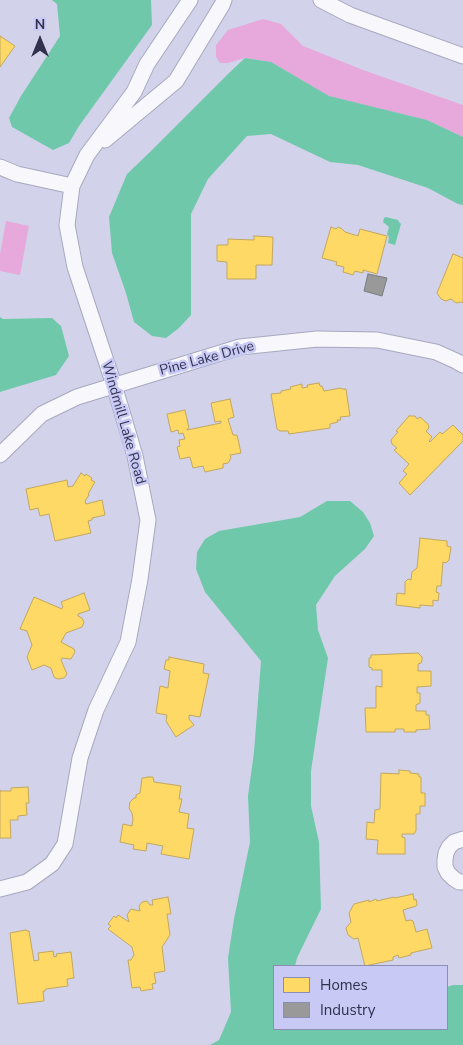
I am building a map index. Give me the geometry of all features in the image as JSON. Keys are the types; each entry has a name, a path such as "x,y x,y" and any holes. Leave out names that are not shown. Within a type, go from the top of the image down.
{"street":[{"name":"Windmill Lake Road","path":"0,889 27,882 52,864 66,844 80,758 96,710 128,642 140,579 148,520 135,456 75,267 67,225 72,186 87,155 134,92 147,64 192,0"},
{"name":"Windmill Lake Road","path":"87,155 176,81 224,0"},
{"path":"321,0 350,15 463,56"},
{"path":"0,167 17,174 72,186"},
{"name":"Pine Lake Drive","path":"0,455 42,414 77,397 240,347 317,339 377,340 436,352 463,365"},
{"path":"463,839 454,842 449,847 444,860 448,873 459,882 463,882"}],"shaded area":[{"path":"52,0 151,0 152,25 79,126 69,143 53,150 12,127 9,118 60,36 57,4"},
{"path":"263,19 281,24 303,46 363,70 463,105 463,137 427,120 328,96 271,62 245,58 228,63 220,63 216,57 216,45 228,30"},
{"path":"245,58 271,62 329,96 427,120 463,137 463,205 428,188 358,165 330,162 271,134 247,136 208,179 191,214 191,315 166,338 152,336 134,322 112,253 109,217 127,174"},
{"path":"386,217 398,220 401,224 395,245 388,243 389,237 387,234 389,227 383,222"},
{"path":"6,221 29,226 20,275 0,271 0,254"},
{"path":"0,317 3,319 52,318 61,326 69,356 56,375 0,392"},
{"path":"327,501 350,501 363,512 370,523 374,536 365,549 335,576 316,605 318,630 328,658 311,771 311,806 319,842 321,909 295,965 273,965 273,1030 448,1030 448,987 463,985 463,1045 210,1045 219,1040 231,1012 228,958 250,842 248,796 254,752 261,661 205,592 196,569 197,552 205,539 219,531 300,517"}],"building: Homes":[{"path":"0,36 15,46 0,67"},
{"path":"331,227 336,229 338,227 345,232 358,236 360,229 387,236 377,274 363,270 363,273 355,271 353,275 343,272 344,267 336,265 337,262 322,258"},
{"path":"254,236 273,237 272,265 256,265 256,279 227,279 227,262 217,261 217,245 228,245 228,239 254,240"},
{"path":"453,254 463,258 463,303 456,303 451,299 446,301 441,299 437,293"},
{"path":"319,383 324,391 346,389 350,416 340,417 341,420 330,424 330,428 289,434 288,431 277,429 271,394 281,393 281,391 291,389 290,387 302,384 302,388"},
{"path":"230,399 234,417 228,419 233,435 237,435 241,453 230,455 231,458 228,463 223,464 223,468 205,472 203,466 193,468 190,457 180,459 177,447 180,446 179,440 185,439 183,433 179,434 178,430 171,432 167,414 185,410 189,428 187,430 221,423 221,421 215,422 211,403"},
{"path":"409,416 415,416 417,419 420,417 428,424 429,428 426,431 432,437 430,442 440,432 442,434 453,425 463,435 463,441 410,495 399,483 407,474 403,471 409,464 394,450 397,448 392,444 391,440"},
{"path":"81,473 85,476 86,474 95,482 85,501 86,504 102,500 105,515 88,521 91,533 55,541 49,514 40,516 38,508 30,510 26,489 67,480 68,487 73,486"},
{"path":"420,538 447,541 447,546 451,547 449,560 446,563 443,562 441,586 437,586 436,592 439,593 438,601 433,600 433,606 420,605 420,608 396,605 397,593 405,594 405,582 408,579 411,580 412,572 417,568"},
{"path":"84,593 90,610 78,614 84,622 82,627 66,633 61,642 74,649 75,652 71,659 62,658 61,660 67,674 64,678 58,679 54,677 51,668 44,665 32,670 27,657 32,645 27,631 20,629 34,597 62,609 61,602"},
{"path":"418,653 422,660 418,664 418,671 431,671 431,686 417,687 417,693 420,693 420,703 416,705 416,711 426,711 426,715 429,715 430,729 416,730 416,732 404,732 404,729 395,729 395,732 366,732 365,708 376,708 376,686 382,687 382,670 372,670 369,667 369,658 371,658 371,655"},
{"path":"169,657 204,664 203,673 209,674 200,717 189,715 189,719 194,725 176,737 166,721 167,715 156,713 160,686 168,688 170,671 164,669 166,660 169,660"},
{"path":"399,770 419,774 419,777 421,777 421,793 425,793 425,806 420,806 420,814 416,814 416,831 414,834 402,834 402,837 405,838 405,854 377,854 378,840 366,839 367,822 374,823 375,810 380,809 381,773 399,774"},
{"path":"153,777 154,782 181,786 179,799 182,799 179,812 189,814 187,828 194,829 189,859 161,854 163,846 147,843 146,851 133,849 134,845 120,842 123,824 132,826 133,819 129,808 130,802 140,793 142,778"},
{"path":"28,787 29,803 26,803 27,815 18,816 18,820 10,820 11,838 0,838 0,791 11,791 11,788"},
{"path":"413,894 417,905 403,910 406,921 413,921 416,932 427,929 432,948 399,958 398,955 393,957 393,960 365,965 358,938 354,939 348,935 346,928 351,922 349,913 354,904 369,900 369,902 376,899 377,901"},
{"path":"168,897 171,914 167,914 170,935 162,947 165,971 154,973 156,983 152,984 153,989 141,991 140,987 132,988 128,960 131,960 134,955 132,947 108,929 111,926 108,924 114,916 116,918 118,915 129,922 127,915 131,909 140,911 139,906 142,902 147,901 150,905 153,905 152,900"},
{"path":"29,931 34,961 39,960 38,953 53,951 54,957 57,956 56,954 71,952 74,978 67,979 68,986 43,991 44,1001 18,1004 10,933"}],"building: Industry":[{"path":"368,274 387,278 382,296 364,291"}]}
